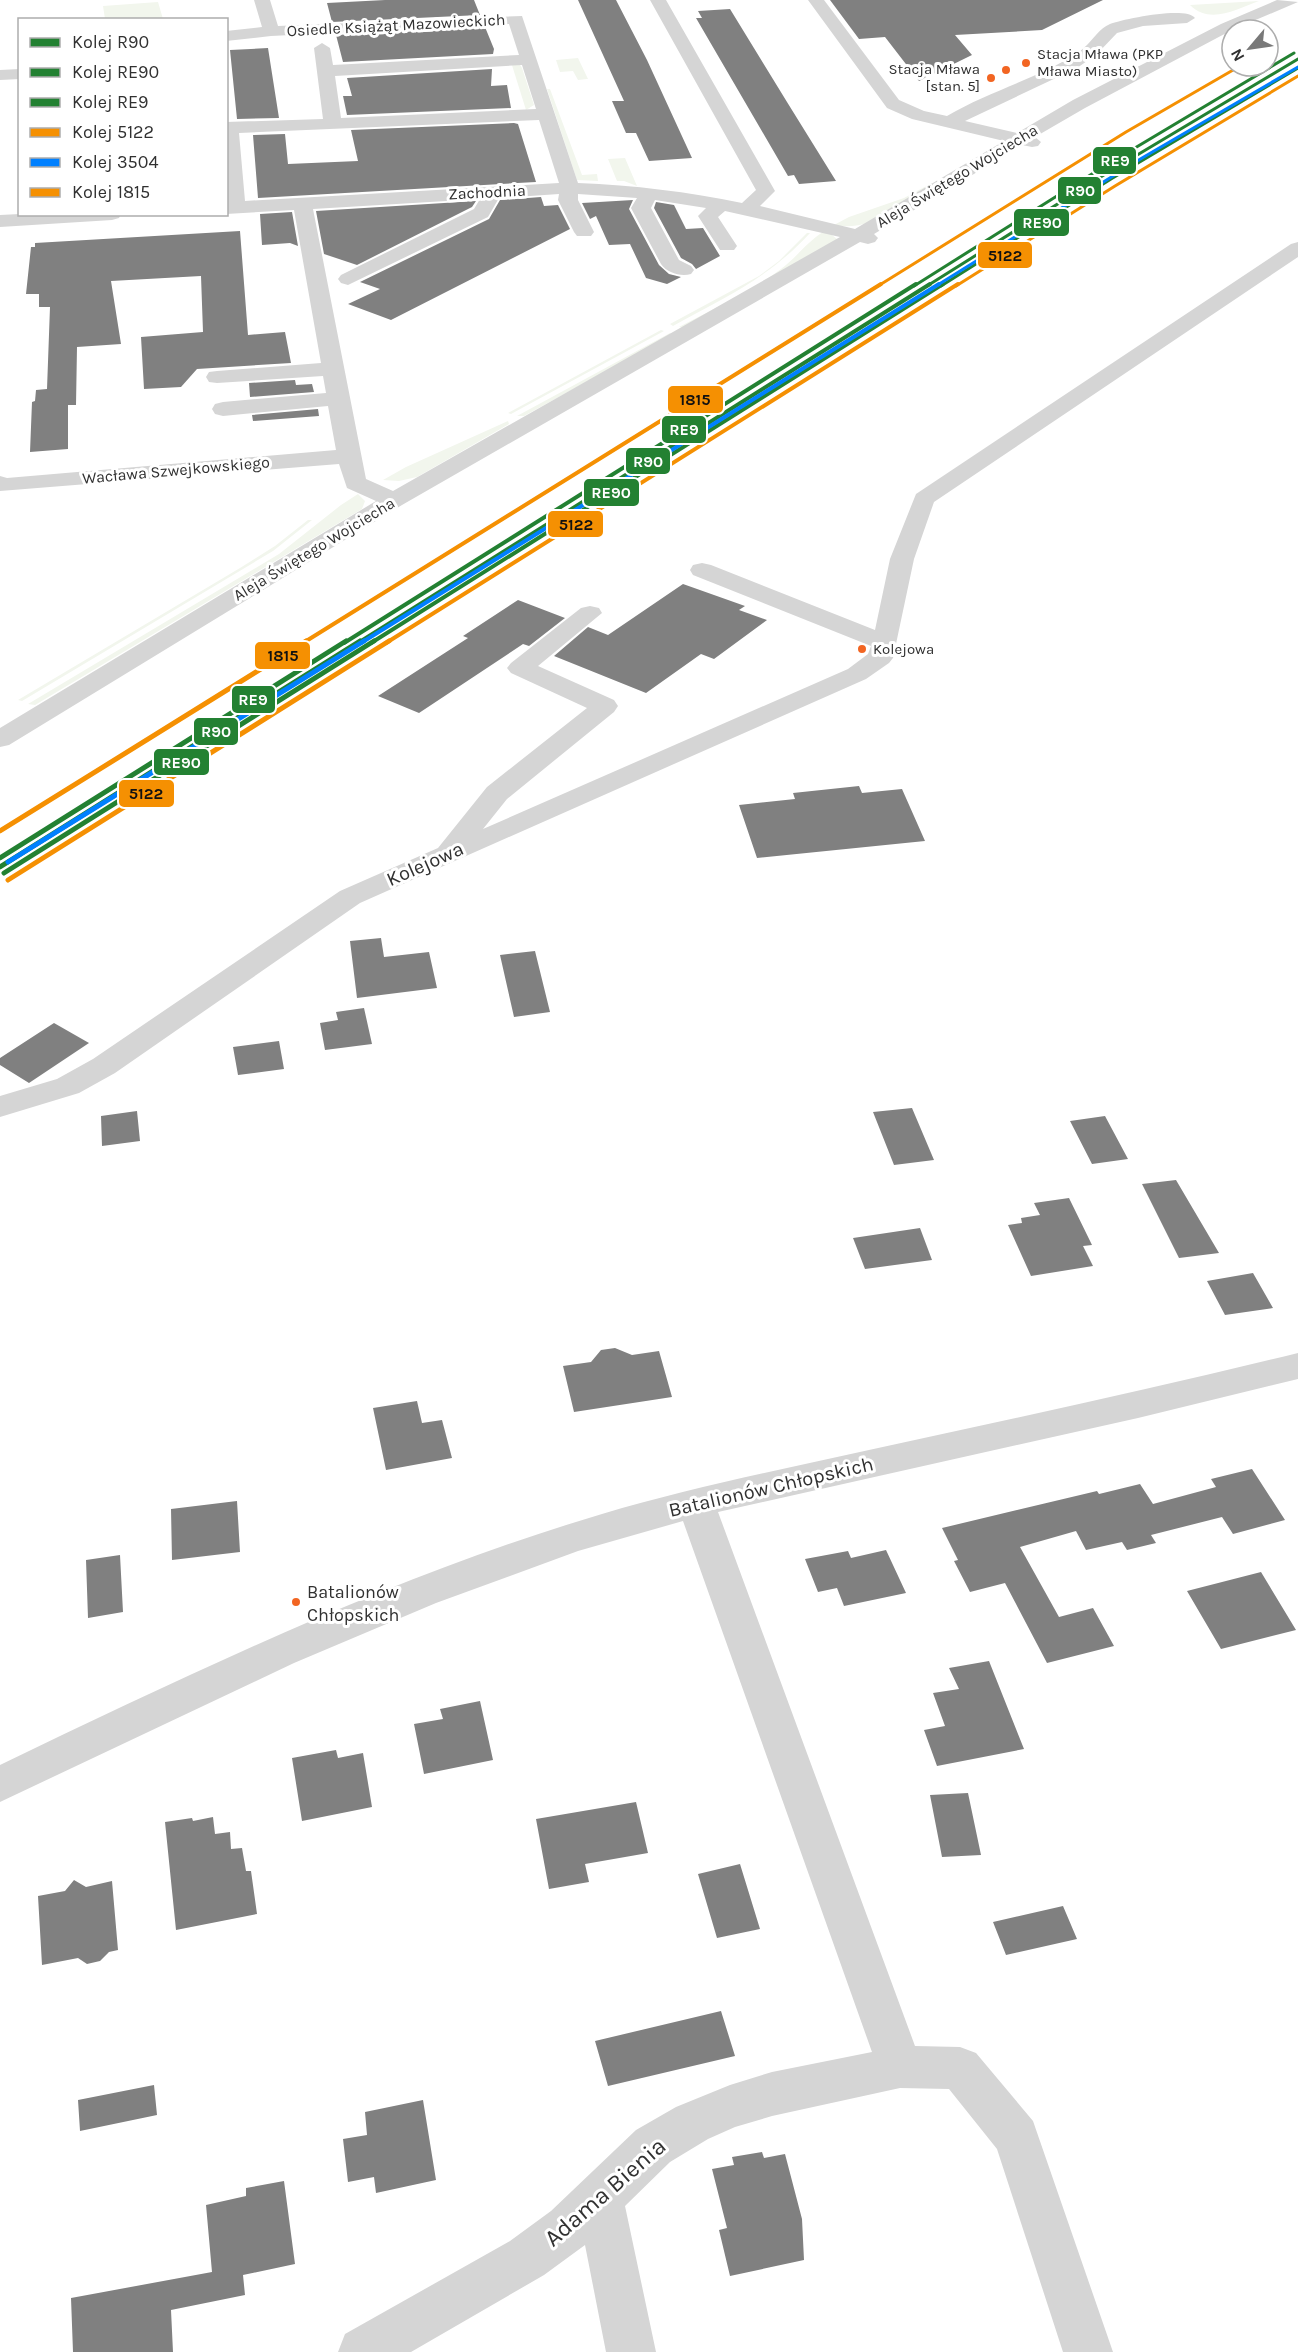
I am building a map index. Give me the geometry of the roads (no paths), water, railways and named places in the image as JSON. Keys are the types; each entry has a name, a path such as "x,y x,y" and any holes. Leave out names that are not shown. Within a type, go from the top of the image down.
{"street":[{"name":"Osiedle Książąt Mazowieckich","path":"262,0 271,31"},
{"path":"514,0 516,19"},
{"path":"658,0 766,191 747,208"},
{"path":"816,0 893,104 911,112 1027,141"},
{"name":"Aleja Świętego Wojciecha","path":"1258,18 1291,0"},
{"path":"1165,3 1187,18 1220,27"},
{"name":"Aleja Świętego Wojciecha","path":"1267,18 1298,6"},
{"path":"950,122 973,107 1024,87 1088,53 1100,37 1115,28 1139,22 1187,18"},
{"name":"Osiedle Książąt Mazowieckich","path":"228,36 271,31 516,19 570,188 568,200 584,232"},
{"path":"320,29 333,124"},
{"name":"Aleja Świętego Wojciecha","path":"0,739 394,500 632,366 727,325 865,237 1135,74 1220,37"},
{"path":"325,71 529,60"},
{"path":"0,75 18,74"},
{"path":"231,208 228,128 547,114"},
{"path":"923,177 953,185"},
{"name":"Zachodnia","path":"231,208 570,188 649,192 722,203 865,237"},
{"path":"348,279 481,213 493,192"},
{"path":"649,192 641,208 671,264 684,270"},
{"path":"722,203 708,216 727,246"},
{"path":"303,204 348,456 355,483 394,500"},
{"path":"0,221 80,216"},
{"name":"Kolejowa","path":"0,1107 68,1086 104,1066 350,897 849,678 880,658 902,559 924,499 1298,248"},
{"path":"217,377 333,369"},
{"path":"223,408 338,399"},
{"name":"Wacława Szwejkowskiego","path":"2,484 348,456"},
{"path":"702,570 885,643"},
{"path":"447,854 497,794 605,706 520,669 590,613"},
{"name":"Batalionów Chłopskich","path":"0,1784 333,1628 450,1581 558,1543 695,1502 1208,1389 1298,1366"},
{"path":"695,1502 900,2067"},
{"name":"Adama Bienia","path":"363,2352 527,2258 567,2228 653,2146 692,2123 730,2107 772,2094 900,2067 960,2068 1016,2137 1088,2352"},
{"path":"599,2196 631,2352"}],"rail line":[{"name":"RE9","path":"0,858 1103,167 1294,53"},
{"name":"R90","path":"0,867 1107,173 1298,59"},
{"name":"3504","path":"8,862 1142,158 1298,67"},
{"name":"RE90","path":"4,873 1111,179 1298,68"},
{"name":"5122","path":"8,880 1115,186 1298,76"},
{"name":"1815","path":"0,831 1126,132 1220,78"}],"place":[{"name":"Stacja Mława (PKP Mława Miasto)","path":"1026,63"},
{"name":"Stacja Mława [stan. 5]","path":"991,78"},
{"name":"Kolejowa","path":"862,649"},
{"name":"Batalionów Chłopskich","path":"296,1602"}]}
